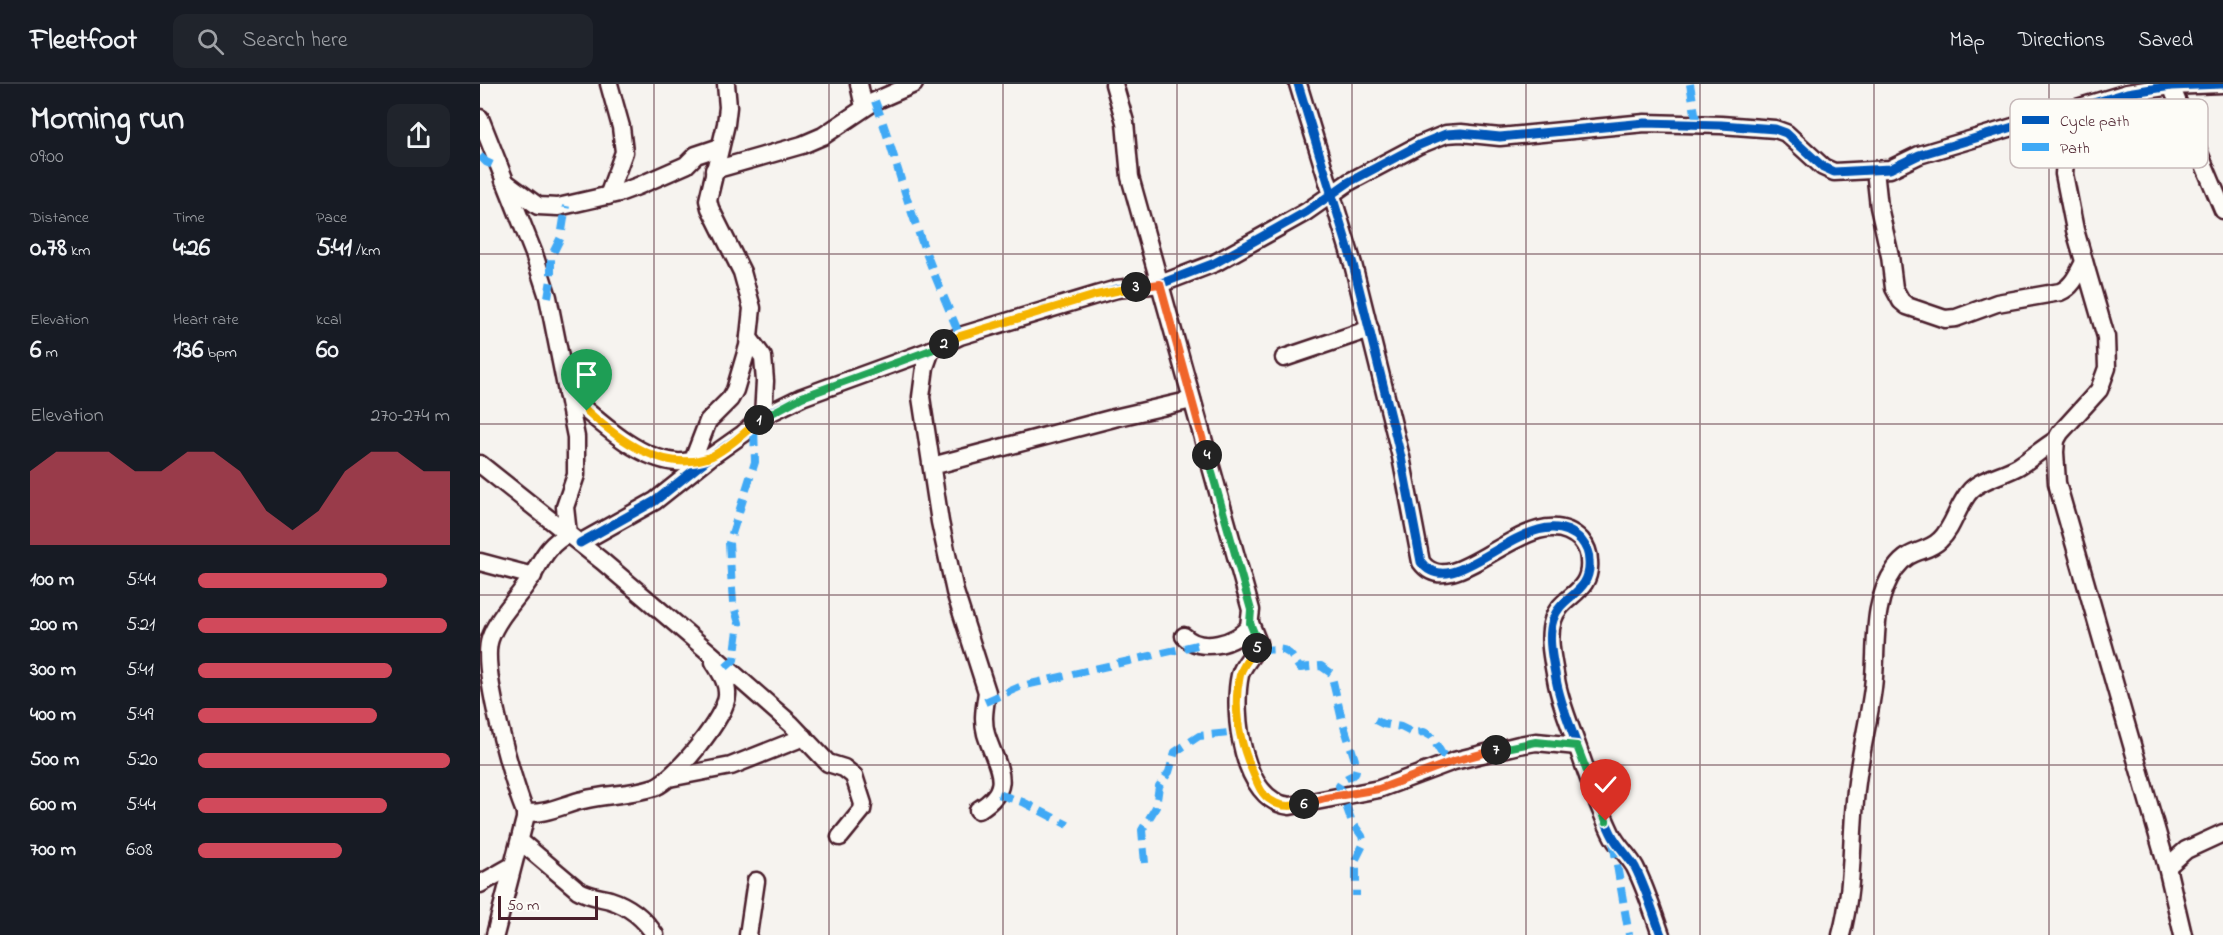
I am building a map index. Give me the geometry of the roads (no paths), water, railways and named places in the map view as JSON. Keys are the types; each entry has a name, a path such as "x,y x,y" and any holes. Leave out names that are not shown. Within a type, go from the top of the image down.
{"street":[{"path":"608,196 624,152 621,127 609,84"},
{"path":"701,459 708,421 730,399 742,373 752,308 744,281 708,200 728,107 726,84"},
{"path":"859,84 864,107"},
{"path":"713,172 802,145 823,136 875,100 914,84"},
{"path":"1114,84 1125,122 1130,177 1251,610 1250,623 1258,643 1255,651 1246,661 1240,677 1238,710 1241,743 1259,788 1272,801 1290,806 1379,789 1454,761 1519,745 1544,742 1577,746"},
{"path":"1298,84 1321,164 1344,231 1370,329 1401,457 1421,562 1428,570 1443,574 1492,554 1529,532 1542,528 1569,532 1584,545 1588,553 1589,573 1581,589 1556,613 1551,629 1559,697 1612,836 1634,866 1661,935"},
{"path":"2103,99 2126,89 2222,84"},
{"path":"2171,86 2176,99"},
{"path":"480,118 534,254 548,297 577,443 576,475 565,507 574,539"},
{"path":"495,935 520,841 525,812 497,716 484,651 495,628 533,576 545,551 655,501 701,459 743,434 763,416 802,397 931,350 960,336 1117,289 1160,284 1215,263 1306,212 1332,193 1419,145 1446,134 1461,133 1500,137 1634,124 1721,125 1779,130 1792,138 1817,162 1830,170 1843,172 1893,169 1919,155 2010,128"},
{"path":"504,180 538,206 548,208 566,206 639,186 691,161 696,155 720,147"},
{"path":"691,161 713,172"},
{"path":"1841,935 1851,884 1856,783 1873,689 1875,624 1893,572 1903,559 1936,543 1944,536 1963,500 1976,486 2018,466 2056,440 2099,390 2106,374 2106,337 2074,230 2064,168"},
{"path":"2205,168 2223,210"},
{"path":"1875,170 1879,207 1890,256 1894,288 1901,301 1907,306 1945,319 1956,318 1997,303 2067,289 2084,262"},
{"path":"1284,358 1370,329"},
{"path":"749,338 763,357 765,381 763,416"},
{"path":"931,350 925,367 921,397 944,541 955,592 987,693 983,715 986,734 1002,780 998,794 978,810"},
{"path":"567,394 604,427 631,445 672,461 701,459"},
{"path":"932,466 1192,400"},
{"path":"2056,440 2056,477 2062,506 2167,867 2183,935"},
{"path":"480,464 710,653 804,737 828,763 854,776 863,804 862,810 840,837"},
{"path":"480,562 533,576"},
{"path":"1184,636 1197,645 1225,642 1242,634 1250,623"},
{"path":"669,778 709,733 725,706 728,695 726,684 710,653"},
{"path":"525,812 537,813 592,798 653,787 669,778 731,766 804,737"},
{"path":"2167,867 2186,850 2223,833"},
{"path":"520,841 578,890 626,907 640,916 655,935"},
{"path":"480,884 512,866"},
{"path":"748,935 756,881"}]}
